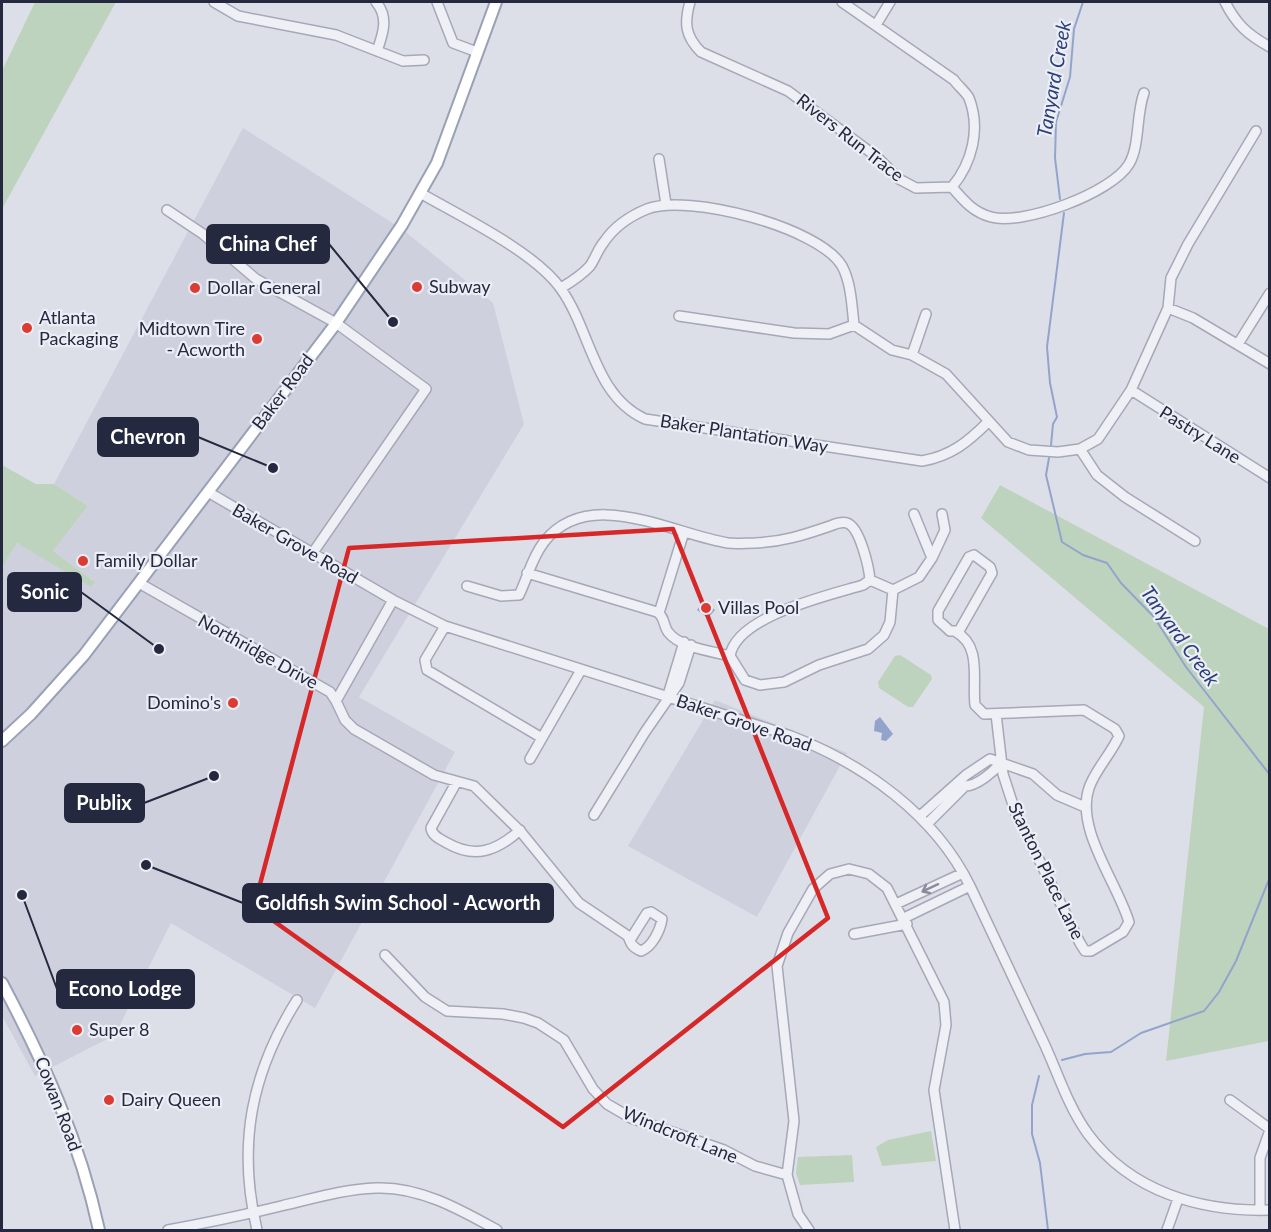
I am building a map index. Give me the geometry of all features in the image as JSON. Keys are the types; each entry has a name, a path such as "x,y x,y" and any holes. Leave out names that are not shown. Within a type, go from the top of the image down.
{"main road":[{"name":"Baker Road","path":"2,741 31,714 84,655 336,323 422,194 455,120 496,2"},
{"name":"Cowan Road","path":"2,983 38,1052 59,1101 84,1173 99,1230"}],"street":[{"path":"214,2 238,16 336,35 403,62 423,60"},
{"path":"376,2 382,9 385,30 377,51"},
{"path":"437,2 453,43 477,52"},
{"name":"Rivers Run Trace","path":"690,2 686,30 689,41 700,52 788,91 877,157 899,179 916,188 952,187"},
{"path":"842,2 954,80 969,97 973,125 972,151 966,170 952,187 973,211 1003,218 1032,213 1094,193 1116,179 1129,164 1137,129 1138,110 1144,93"},
{"path":"876,25 890,2"},
{"path":"1225,2 1233,18 1246,34 1269,47"},
{"path":"561,288 590,265 604,241 622,222 647,209 666,204 745,214 774,223 824,246 842,267 854,325 892,350 912,355 946,374 1008,442 1029,450 1058,452 1080,449 1098,439 1131,390 1168,308 1171,278 1188,244 1256,131"},
{"path":"659,159 666,204"},
{"name":"Baker Plantation Way","path":"422,194 537,264 561,288 615,398 631,413 645,419 922,461 944,457 967,443 988,422"},
{"path":"166,210 203,234 256,279 336,323 426,389 312,554"},
{"path":"1238,344 1269,293"},
{"path":"1168,308 1193,318 1269,364"},
{"path":"912,355 926,314"},
{"path":"680,316 794,333 829,334 854,325"},
{"name":"Pastry Lane","path":"1131,390 1269,478"},
{"path":"1080,449 1097,475 1125,497 1195,541"},
{"name":"Baker Grove Road","path":"208,492 393,600 445,626 815,746 860,771 920,816 946,844 970,886 1066,1094 1087,1133 1106,1154 1130,1173 1178,1199 1215,1208 1264,1210"},
{"path":"914,514 932,558"},
{"path":"893,590 919,577 932,558 945,530 942,514"},
{"path":"467,586 514,597 519,595 535,555 553,532 574,519 587,516 629,518 730,543 770,542 806,535 838,522 848,523 854,528 862,545 870,580"},
{"path":"684,532 659,613 667,631 687,644 730,656 745,680 760,685 784,682 828,661 868,649 884,635 890,622 893,590"},
{"path":"920,816 980,763 990,759 1033,774 1057,795 1085,807 1090,785 1119,736 1115,729 1084,710 984,714 975,705 973,651 964,637 943,627 938,620 938,611 969,557 974,555 990,567 992,573 975,605 956,632"},
{"path":"527,573 659,613"},
{"path":"870,580 893,590"},
{"path":"730,656 734,643 760,622 780,612 863,585 870,580"},
{"name":"Northridge Drive","path":"139,583 330,692 336,701 393,600"},
{"path":"445,626 425,660 427,669 542,738"},
{"path":"594,815 667,697 687,644"},
{"path":"530,759 581,670"},
{"path":"336,701 345,720 354,729 434,775 456,783 463,782 474,786 520,830 579,903 628,936 630,940"},
{"path":"996,714 1001,763"},
{"path":"927,823 971,778 1001,763"},
{"name":"Stanton Place Lane","path":"1001,763 1008,792 1029,840 1080,943 1085,951 1091,951 1123,932 1129,922 1086,822 1085,807"},
{"path":"456,783 431,828 434,835 459,850 472,853 496,848 520,830"},
{"path":"809,1230 798,1214 787,1175 794,1121 785,1031 777,981 780,951 800,909 813,889 830,874 849,869 869,874 884,885 905,921 946,1007 946,1025 934,1090 955,1230"},
{"path":"896,904 963,873"},
{"path":"854,934 905,921 970,886"},
{"name":"Windcroft Lane","path":"385,955 425,997 447,1011 503,1014 524,1018 538,1023 564,1040 593,1089 607,1104 631,1118 724,1150 755,1166 787,1175"},
{"path":"257,1230 253,1213 248,1146 250,1113 267,1055 279,1028 297,1000"},
{"path":"1230,1100 1269,1129 1260,1158 1264,1210"},
{"path":"168,1230 333,1194 377,1187 397,1189 435,1199 497,1230"},
{"path":"1167,1230 1178,1199"}],"highlighted area":[{"path":"673,529 828,918 563,1127 254,907 349,548"}],"shaded area":[{"path":"243,128 402,229 493,303 524,424 359,697 455,752 315,1008 171,923 115,1035 35,1076 2,1016 2,568 17,543 94,581 53,551 88,506 54,484"},
{"path":"715,700 847,753 757,917 628,846"}],"green space":[{"path":"35,2 116,2 2,209 2,71"},
{"path":"2,465 36,484 54,484 88,506 53,551 95,582 91,587 17,543 2,568"},
{"path":"1000,485 1269,629 1269,1041 1166,1061 1204,707 981,518"},
{"path":"900,655 931,675 932,679 913,707 908,707 879,688 878,682 895,656"},
{"path":"931,1131 936,1161 882,1166 876,1147 888,1140"},
{"path":"852,1155 854,1182 800,1185 796,1173 798,1157"}],"water":[{"name":"Villas Pool","path":"704,601 715,610 708,618 697,610"},
{"path":"880,717 893,734 886,741 881,740 882,733 874,731 875,721"}],"waterway":[{"name":"Tanyard Creek","path":"1060,199 1055,158 1056,122 1070,77 1074,29 1083,2"},
{"name":"Tanyard Creek","path":"1051,445 1053,424 1057,417 1050,383 1047,347 1064,213"},
{"name":"Tanyard Creek","path":"1049,458 1046,475 1062,542 1083,555 1107,563 1121,583 1154,617 1186,667 1270,775"},
{"name":"Tanyard Creek","path":"1062,1060 1085,1054 1111,1052 1141,1033 1204,1011 1219,992 1236,961 1270,877"},
{"name":"Tanyard Creek","path":"1039,1076 1032,1105 1032,1134 1040,1163 1048,1230"}],"place":[{"name":"Subway","path":"417,287"},
{"name":"Dollar General","path":"195,288"},
{"name":"China Chef","path":"393,322"},
{"name":"Atlanta Packaging","path":"27,328"},
{"name":"Midtown Tire - Acworth","path":"257,339"},
{"name":"Chevron","path":"273,468"},
{"name":"Family Dollar","path":"83,561"},
{"name":"Villas Pool","path":"706,608"},
{"name":"Sonic","path":"159,649"},
{"name":"Domino's","path":"233,703"},
{"name":"Publix","path":"214,776"},
{"name":"Goldfish Swim School - Acworth","path":"146,865"},
{"name":"Econo Lodge","path":"22,895"},
{"name":"Super 8","path":"77,1030"},
{"name":"Dairy Queen","path":"109,1100"}]}
